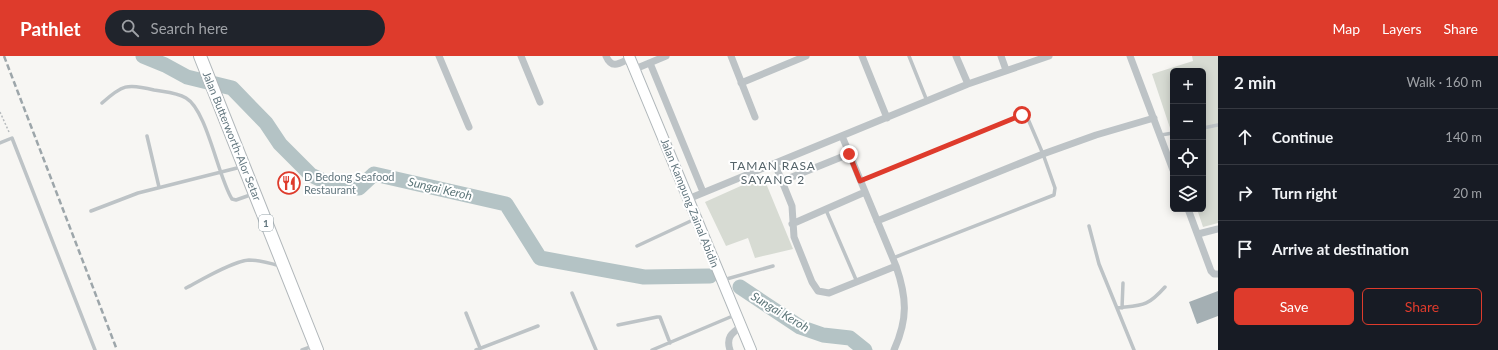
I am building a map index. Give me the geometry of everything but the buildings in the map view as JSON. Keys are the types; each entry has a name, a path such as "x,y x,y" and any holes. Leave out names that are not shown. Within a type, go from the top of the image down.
{"main road":[{"name":"Jalan Butterworth-Alor Setar","path":"200,56 316,348"}],"street":[{"path":"439,56 469,127"},
{"path":"521,56 540,102"},
{"path":"606,56 610,63 613,64 617,64 629,57"},
{"path":"634,69 666,56"},
{"path":"731,56 755,117"},
{"path":"741,83 806,56"},
{"path":"862,56 887,118"},
{"path":"956,56 968,84"},
{"path":"1001,56 1006,70"},
{"path":"688,199 968,84 1049,56"},
{"path":"1130,56 1170,161"},
{"name":"Jalan Kampung Zainal Abidin","path":"629,57 751,350"},
{"path":"650,63 704,192"},
{"path":"877,220 1043,154 1096,135 1154,118"},
{"path":"842,136 864,192 893,258 904,292 905,313 900,335 894,350"},
{"path":"782,181 849,154"},
{"path":"775,164 793,212 792,224 794,237 812,282 818,291 829,293 896,266"},
{"path":"792,224 864,192"},
{"path":"1189,212 1211,271 1214,274 1218,274"},
{"path":"1198,234 1218,229"},
{"path":"730,350 728,341 729,337 731,333 741,327"}],"lane":[{"path":"909,56 926,101"},
{"path":"102,103 117,90 130,86 176,94 187,98 193,104 201,118 232,199 236,200 254,193"},
{"path":"860,181 1022,115 1028,119 1056,190 1054,195 893,258"},
{"path":"1206,127 1218,125"},
{"path":"1161,135 1170,134"},
{"path":"147,136 159,187"},
{"path":"0,143 12,138 95,350"},
{"path":"91,211 138,193 244,166"},
{"path":"826,209 857,282"},
{"path":"637,246 696,218"},
{"path":"1089,226 1099,264 1120,308 1134,350"},
{"path":"186,288 228,267 247,260 257,260 284,266"},
{"path":"722,280 773,266"},
{"path":"1120,308 1123,283"},
{"path":"1120,308 1149,302 1154,299 1165,287"},
{"path":"572,293 596,350"},
{"path":"466,313 478,349 538,326"},
{"path":"652,350 736,315"},
{"path":"618,325 657,316 660,317 670,343"},
{"path":"302,350 316,348"}],"path":[{"path":"0,112 12,138"}],"shaded area":[{"path":"1192,56 1218,56 1218,223 1203,227 1198,212 1206,212 1206,68 1171,68 1193,61"},
{"path":"1170,68 1170,128 1152,74"},
{"path":"763,176 793,249 755,258 748,238 726,246 705,202"}],"waterway":[{"name":"Sungai Keroh","path":"143,56 165,65 187,77 232,88 266,123 280,144 311,175 330,184 359,188 374,174 506,204 540,258 644,277 710,276"},
{"name":"Sungai Keroh","path":"740,287 800,327 823,335 850,338 865,350"}],"railway":[{"path":"4,56 117,350"}],"place":[{"name":"D Bedong Seafood Restaurant","path":"289,183"}],"district":[{"name":"TAMAN RASA SAYANG 2","path":"773,173"}],"route":[{"path":"849,154 860,181 1022,115"}]}
